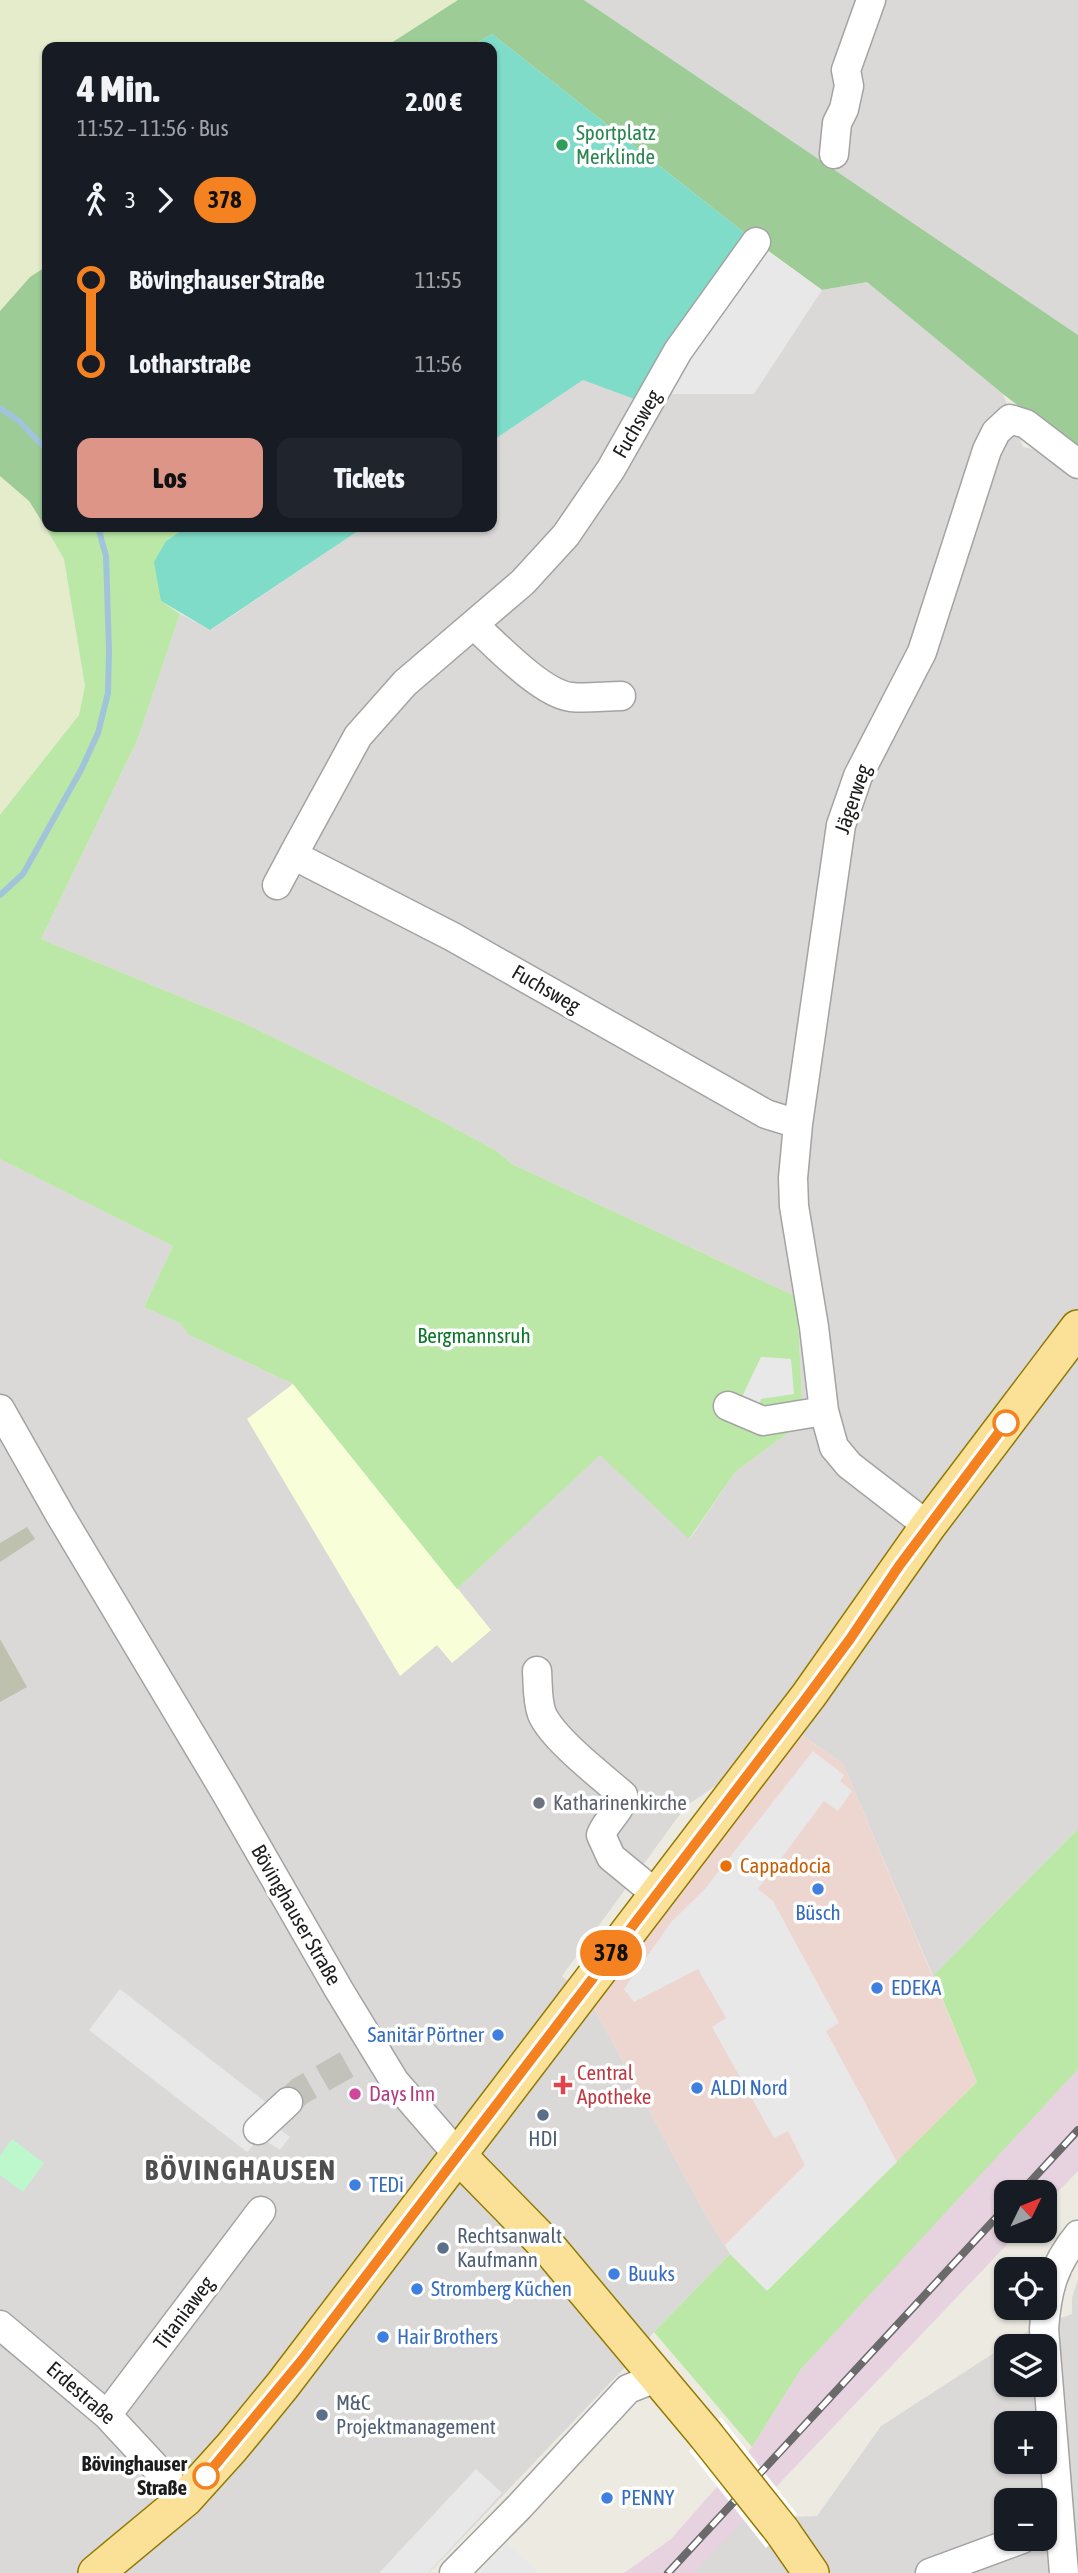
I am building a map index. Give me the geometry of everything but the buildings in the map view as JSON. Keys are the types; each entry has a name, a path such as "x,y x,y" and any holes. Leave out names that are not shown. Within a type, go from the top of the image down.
{"main road":[{"path":"96,2573 185,2499 282,2386 768,1748 850,1639 884,1586 928,1526 1078,1328"},
{"name":"Bövinghauser Straße","path":"459,2156 550,2249 705,2434 782,2531 811,2573"}],"street":[{"path":"834,154 837,123 844,110 849,86 846,70 871,0"},
{"name":"Fuchsweg","path":"277,885 358,736 405,683 523,582 566,535 611,469 678,351 756,242"},
{"name":"Jägerweg","path":"928,1526 849,1465 834,1447 824,1411 814,1327 794,1206 793,1178 798,1124 841,825 858,776 922,652 987,450 996,432 1010,419 1026,424 1078,464"},
{"path":"474,625 521,668 557,692 569,697 621,696"},
{"name":"Fuchsweg","path":"293,855 453,937 766,1114 798,1124"},
{"path":"728,1406 762,1421 824,1411"},
{"name":"Bövinghauser Straße","path":"0,1409 60,1516 226,1793 338,1990 364,2054 395,2082 459,2156"},
{"path":"537,1671 538,1696 550,1729 622,1795 620,1808 605,1824 601,1835 611,1857 656,1894"},
{"path":"258,2130 288,2102"},
{"name":"Titaniaweg","path":"107,2415 261,2211"},
{"path":"1051,2488 1044,2329 1046,2295 1062,2255 1078,2235"},
{"name":"Erdestraße","path":"0,2325 107,2415 185,2499"},
{"path":"454,2573 628,2389 658,2377"},
{"path":"1057,2546 1064,2573"},
{"path":"930,2573 994,2549"}],"shaded area":[{"path":"0,0 458,0 393,42 42,42 42,269 30,277 0,310"},
{"path":"584,0 1078,0 1078,335"},
{"name":"Sportplatz Merklinde","path":"492,34 756,242 648,404 583,380 497,438 497,42 478,42"},
{"path":"756,242 822,290 754,394 655,394"},
{"path":"867,282 1003,394 1023,447 1038,450 1078,481 1078,1829 933,1976 843,1764 796,1731 686,1806 562,1976 592,2004 703,2210 730,2254 429,2573 0,2573 0,1159 173,1246 144,1307 181,1323 189,1335 293,1384 248,1419 452,1662 490,1630 457,1589 600,1454 690,1539 735,1472 803,1422 797,1297 512,1164 497,1151 415,1107 246,1024 41,939 137,741 180,614 211,630 357,532 497,532 497,438 583,380 822,290"},
{"path":"0,476 29,501 42,523 42,532 48,532 64,559 85,686 79,715 0,815"},
{"path":"180,532 357,532 210,630 161,601 154,562 166,541"},
{"path":"761,1357 791,1359 794,1394 761,1399 757,1411 739,1403"},
{"path":"293,1384 491,1630 452,1663 437,1645 400,1676 247,1419"},
{"path":"27,1527 35,1539 0,1562 0,1543"},
{"path":"0,1639 27,1687 0,1702"},
{"path":"796,1731 843,1764 977,2082 767,2291 730,2254 703,2210 592,2004"},
{"path":"813,1751 844,1775 840,1781 852,1791 838,1811 824,1801 758,1889 773,1901 839,2023 826,2031 897,2162 767,2291 730,2254 725,2245 805,2165 788,2131 774,2138 712,2027 726,2018 698,1969 634,2002 624,1989 672,1921 704,1890"},
{"path":"120,1989 268,2104 260,2114 290,2137 280,2150 263,2139 247,2152 89,2030"},
{"path":"1078,2069 1078,2171 1057,2193 1057,2180 994,2180 994,2244 1008,2244 694,2573 624,2573 671,2539 752,2447 801,2369 965,2188"},
{"path":"12,2139 44,2163 23,2192 0,2175 0,2156"},
{"path":"1078,2279 1078,2573 684,2573 734,2519 817,2516 881,2426 994,2353 994,2397 1057,2397 1057,2334 1023,2334 1072,2314 1072,2298"},
{"path":"476,2469 502,2493 428,2573 379,2573"},
{"path":"507,2543 540,2573 479,2573"}],"green space":[{"path":"458,0 584,0 1078,335 1078,451 1003,394 867,282 822,290 756,242 492,34 478,42 393,42"},
{"path":"42,269 42,522 29,501 0,476 0,311 30,277"},
{"name":"Bergmannsruh","path":"48,532 180,532 166,541 161,601 180,614 137,741 41,939 246,1024 415,1107 497,1151 512,1164 797,1297 803,1422 735,1472 689,1539 600,1455 457,1589 293,1384 189,1335 180,1323 144,1307 173,1246 0,1159 0,815 79,715 85,686 64,559"},
{"path":"1078,1829 1078,2069 801,2369 752,2447 654,2332 730,2254 767,2290 977,2082 933,1976"}],"pier":[{"path":"721,2417 797,2514 766,2548 689,2451"}],"waterway":[{"path":"0,408 19,421 42,445"},
{"path":"0,895 23,874 82,768 98,733 108,693 109,651 106,556 99,532"}],"tunnel":[{"path":"288,2102 300,2091 353,2061"}],"railway":[{"path":"1032,2180 1078,2130"},
{"path":"668,2573 994,2220"}],"bus line":[{"name":"378","path":"206,2476 282,2386 468,2144 534,2053 804,1701 850,1639 884,1586 1006,1423"}],"place":[{"name":"Sportplatz Merklinde","path":"562,145"},
{"name":"Katharinenkirche","path":"539,1803"},
{"name":"Cappadocia","path":"726,1866"},
{"name":"Büsch","path":"818,1889"},
{"name":"EDEKA","path":"877,1988"},
{"name":"Sanitär Pörtner","path":"498,2035"},
{"name":"Central Apotheke","path":"563,2085"},
{"name":"ALDI Nord","path":"697,2088"},
{"name":"Days Inn","path":"355,2094"},
{"name":"HDI","path":"543,2115"},
{"name":"TEDi","path":"355,2185"},
{"name":"Rechtsanwalt Kaufmann","path":"443,2248"},
{"name":"Buuks","path":"614,2274"},
{"name":"Stromberg Küchen","path":"417,2289"},
{"name":"Hair Brothers","path":"383,2337"},
{"name":"M&C Projektmanagement","path":"322,2415"},
{"name":"Bövinghauser Straße","path":"206,2476"},
{"name":"PENNY","path":"607,2498"}],"district":[{"name":"BÖVINGHAUSEN","path":"241,2170"}]}
